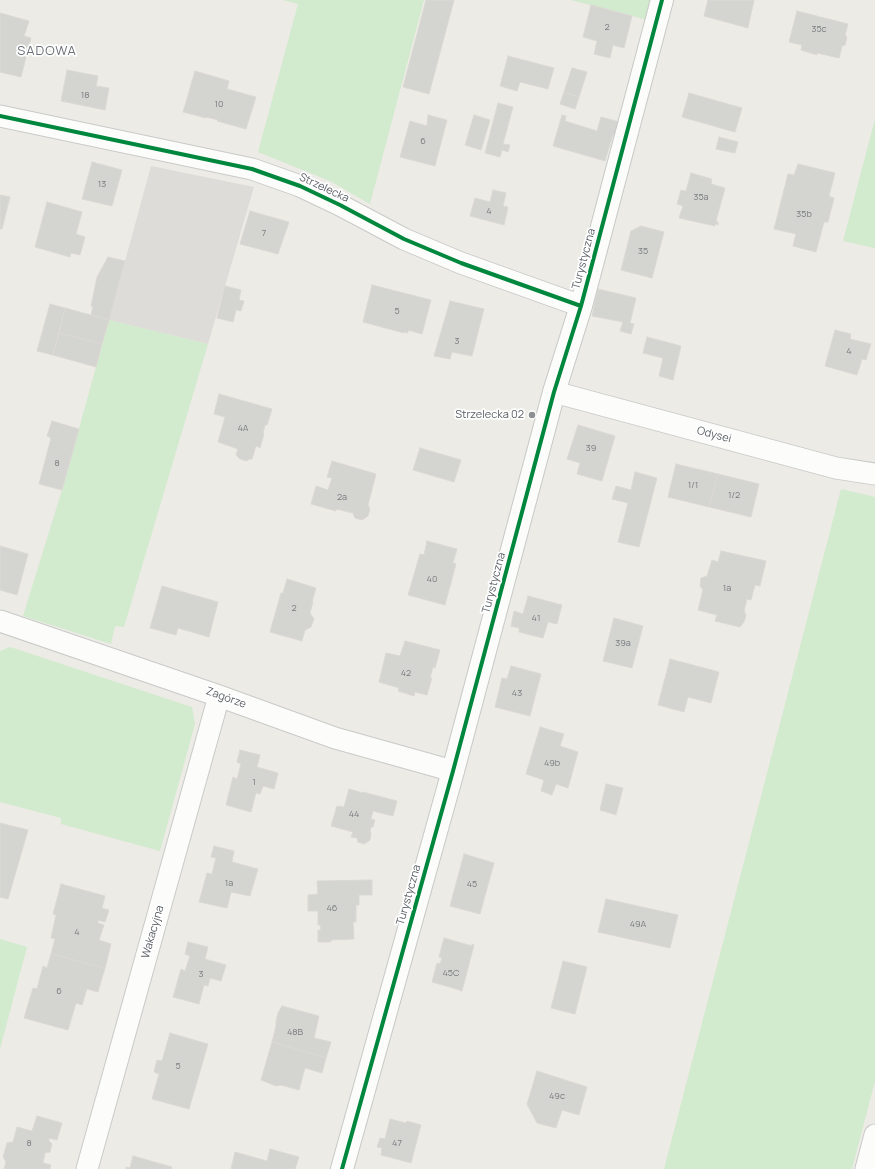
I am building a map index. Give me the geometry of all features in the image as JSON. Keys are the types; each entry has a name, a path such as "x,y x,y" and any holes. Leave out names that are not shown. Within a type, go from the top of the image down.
{"street":[{"name":"Turystyczna","path":"342,1169 453,771 554,392 581,306 662,0"},
{"name":"Strzelecka","path":"0,116 252,169 300,186 340,205 404,239 454,260 581,306"},
{"name":"Odysei","path":"554,392 836,468 875,474"},
{"name":"Zagórze","path":"0,620 335,738 453,771"},
{"name":"Wakacyjna","path":"87,1169 219,696"},
{"path":"866,1169 875,1135"}],"shaded area":[{"path":"151,166 254,187 208,344 109,320"}],"green space":[{"path":"283,0 424,0 370,204 330,181 258,152 298,4"},
{"path":"571,0 653,0 648,20"},
{"path":"875,119 875,248 843,241"},
{"path":"109,320 208,344 124,627 115,626 111,644 23,616 62,490"},
{"path":"841,489 875,497 875,1081 852,1169 664,1169"},
{"path":"10,647 192,707 195,724 160,851 61,824 61,818 0,802 0,651"},
{"path":"0,939 27,947 0,1049"}],"building":[{"path":"426,0 454,0 429,94 403,87"},
{"path":"708,0 754,0 748,28 704,16"},
{"path":"591,5 632,16 624,48 613,45 610,58 594,54 597,41 583,37"},
{"path":"797,11 848,24 845,35 847,37 845,45 842,46 839,58 817,53 817,55 801,50 802,45 789,42"},
{"path":"0,13 29,21 24,36 31,38 21,77 0,72"},
{"path":"508,56 554,68 548,89 520,82 517,91 500,86"},
{"path":"572,68 587,72 579,97 564,92"},
{"path":"67,70 98,76 96,86 109,88 105,110 61,101"},
{"path":"195,71 229,81 227,89 256,97 246,129 217,121 218,120 183,112"},
{"path":"564,92 579,97 575,109 560,104"},
{"path":"689,93 742,108 735,132 682,117"},
{"path":"498,103 513,107 503,144 510,145 508,152 502,150 500,157 485,153"},
{"path":"428,115 447,120 435,166 400,157 410,121 427,126"},
{"path":"474,115 490,120 481,150 465,145"},
{"path":"562,115 566,116 565,121 597,131 601,117 623,123 619,136 613,135 605,161 553,146"},
{"path":"719,137 738,142 735,153 716,149"},
{"path":"92,162 122,170 112,206 82,199"},
{"path":"798,164 835,173 829,196 834,198 828,222 824,222 816,252 793,246 796,234 774,229 788,174 794,175"},
{"path":"691,173 712,179 711,184 725,188 716,221 718,222 718,225 715,224 715,226 679,218 683,206 677,204 681,190 686,191"},
{"path":"493,190 506,193 503,206 508,207 504,225 470,216 475,198 490,202"},
{"path":"0,195 10,197 2,229 0,229"},
{"path":"47,202 82,212 76,234 85,237 80,255 71,253 70,257 35,247"},
{"path":"250,211 289,222 278,254 240,244"},
{"path":"641,226 664,232 652,278 621,270 631,231"},
{"path":"108,257 125,261 109,320 91,315 93,307 91,306 97,277"},
{"path":"372,285 431,300 422,334 408,330 408,333 404,333 363,322"},
{"path":"225,286 241,290 239,300 244,301 241,311 236,310 233,322 217,318"},
{"path":"598,289 636,298 630,323 634,324 631,334 620,331 623,322 592,316"},
{"path":"450,301 484,309 472,356 452,352 450,359 434,356"},
{"path":"50,304 65,308 53,355 37,351"},
{"path":"65,308 109,320 102,344 59,333"},
{"path":"835,330 851,334 850,339 871,344 866,360 862,359 857,375 825,366"},
{"path":"59,333 102,344 96,367 53,355"},
{"path":"647,337 681,346 673,380 659,376 663,358 643,353"},
{"path":"219,394 272,409 267,425 265,425 260,448 256,446 252,459 246,461 240,459 236,455 238,449 218,442 225,417 214,414"},
{"path":"52,421 79,429 62,490 39,484 51,438 47,436"},
{"path":"578,425 615,436 602,481 577,474 580,463 567,459"},
{"path":"420,448 461,460 454,482 413,470"},
{"path":"332,461 376,474 368,505 370,509 368,516 362,520 355,518 353,513 336,509 336,511 311,504 316,486 328,490 332,478 327,477"},
{"path":"676,464 718,474 709,507 668,497"},
{"path":"635,472 657,478 639,547 618,542 628,503 612,499 616,486 631,490"},
{"path":"718,474 759,484 751,517 709,507"},
{"path":"427,541 457,549 453,563 456,564 445,605 408,595 420,554 424,555"},
{"path":"0,546 28,554 17,595 0,590"},
{"path":"721,551 766,561 760,586 755,585 751,600 747,599 744,611 746,615 744,622 740,627 715,621 717,615 698,610 703,590 700,586 701,578 707,576 712,560 718,562"},
{"path":"287,579 316,588 310,613 314,619 311,627 305,630 302,641 270,632 281,593 283,593"},
{"path":"162,586 218,602 209,637 178,628 176,635 150,628"},
{"path":"528,596 562,605 557,624 548,622 543,638 519,632 519,628 511,626 514,611 523,614"},
{"path":"614,618 643,626 632,668 603,661"},
{"path":"405,641 440,650 435,668 433,667 430,678 432,678 427,695 415,692 414,696 398,691 399,688 379,682 386,653 400,656"},
{"path":"670,659 719,672 711,703 688,697 684,712 658,705"},
{"path":"511,666 541,674 530,716 495,707 502,678 507,679"},
{"path":"540,727 564,734 560,746 578,752 568,788 556,784 552,795 541,791 544,780 526,774"},
{"path":"240,750 260,755 257,767 278,773 274,789 263,786 260,794 256,793 251,812 226,805 233,777 237,779 241,764 237,762"},
{"path":"606,784 623,788 616,815 600,810"},
{"path":"349,789 397,801 393,816 373,811 371,819 375,820 370,831 370,840 364,844 358,842 357,838 351,837 353,832 331,826 337,806 344,807"},
{"path":"0,823 28,830 8,899 0,897"},
{"path":"214,846 234,851 232,862 258,869 250,896 231,892 227,908 199,902 207,873 212,874 216,858 211,857"},
{"path":"464,854 494,863 480,914 450,906"},
{"path":"372,880 372,895 359,895 359,905 356,905 356,922 353,922 354,939 318,942 318,930 321,930 320,925 318,925 318,911 308,911 308,895 318,894 317,881"},
{"path":"61,884 105,896 102,908 109,910 105,922 98,920 98,923 104,925 99,940 111,944 105,968 51,954 55,939 51,938 56,915 53,914"},
{"path":"606,899 678,915 670,948 598,932"},
{"path":"444,938 472,946 472,944 474,945 462,991 432,982 437,963 440,964 442,958 439,957"},
{"path":"188,942 208,947 205,959 226,965 221,981 210,978 208,986 204,985 199,1004 173,997 181,969 185,971 190,956 185,954"},
{"path":"51,954 105,968 98,992 87,989 82,1005 76,1003 68,1030 24,1018 33,988 37,989 43,966 47,968"},
{"path":"563,961 587,967 575,1014 551,1008"},
{"path":"282,1006 319,1016 314,1038 331,1042 326,1058 272,1042 278,1013"},
{"path":"170,1033 208,1044 189,1109 152,1099 159,1074 154,1072 157,1060 162,1061"},
{"path":"272,1042 326,1058 322,1073 305,1068 299,1090 281,1085 276,1086 261,1080"},
{"path":"537,1071 587,1087 579,1115 562,1110 556,1128 537,1123 527,1104"},
{"path":"37,1116 62,1123 57,1140 49,1138 49,1141 52,1144 50,1152 45,1153 43,1163 51,1165 50,1169 4,1169 6,1162 3,1157 7,1143 13,1142 17,1127 32,1131"},
{"path":"390,1119 406,1123 407,1121 421,1125 411,1163 381,1155 382,1148 377,1147 380,1138 385,1139"},
{"path":"270,1149 299,1157 295,1169 231,1169 235,1152 267,1161"},
{"path":"133,1156 172,1167 171,1169 126,1169 126,1167 130,1168"}],"cycle path":[{"path":"342,1169 453,771 554,392 581,306 662,0"},
{"path":"0,116 252,169 300,186 340,205 404,239 461,263 581,306"}],"place":[{"name":"Strzelecka 02","path":"532,415"}],"district":[{"name":"SADOWA","path":"47,51"}]}
